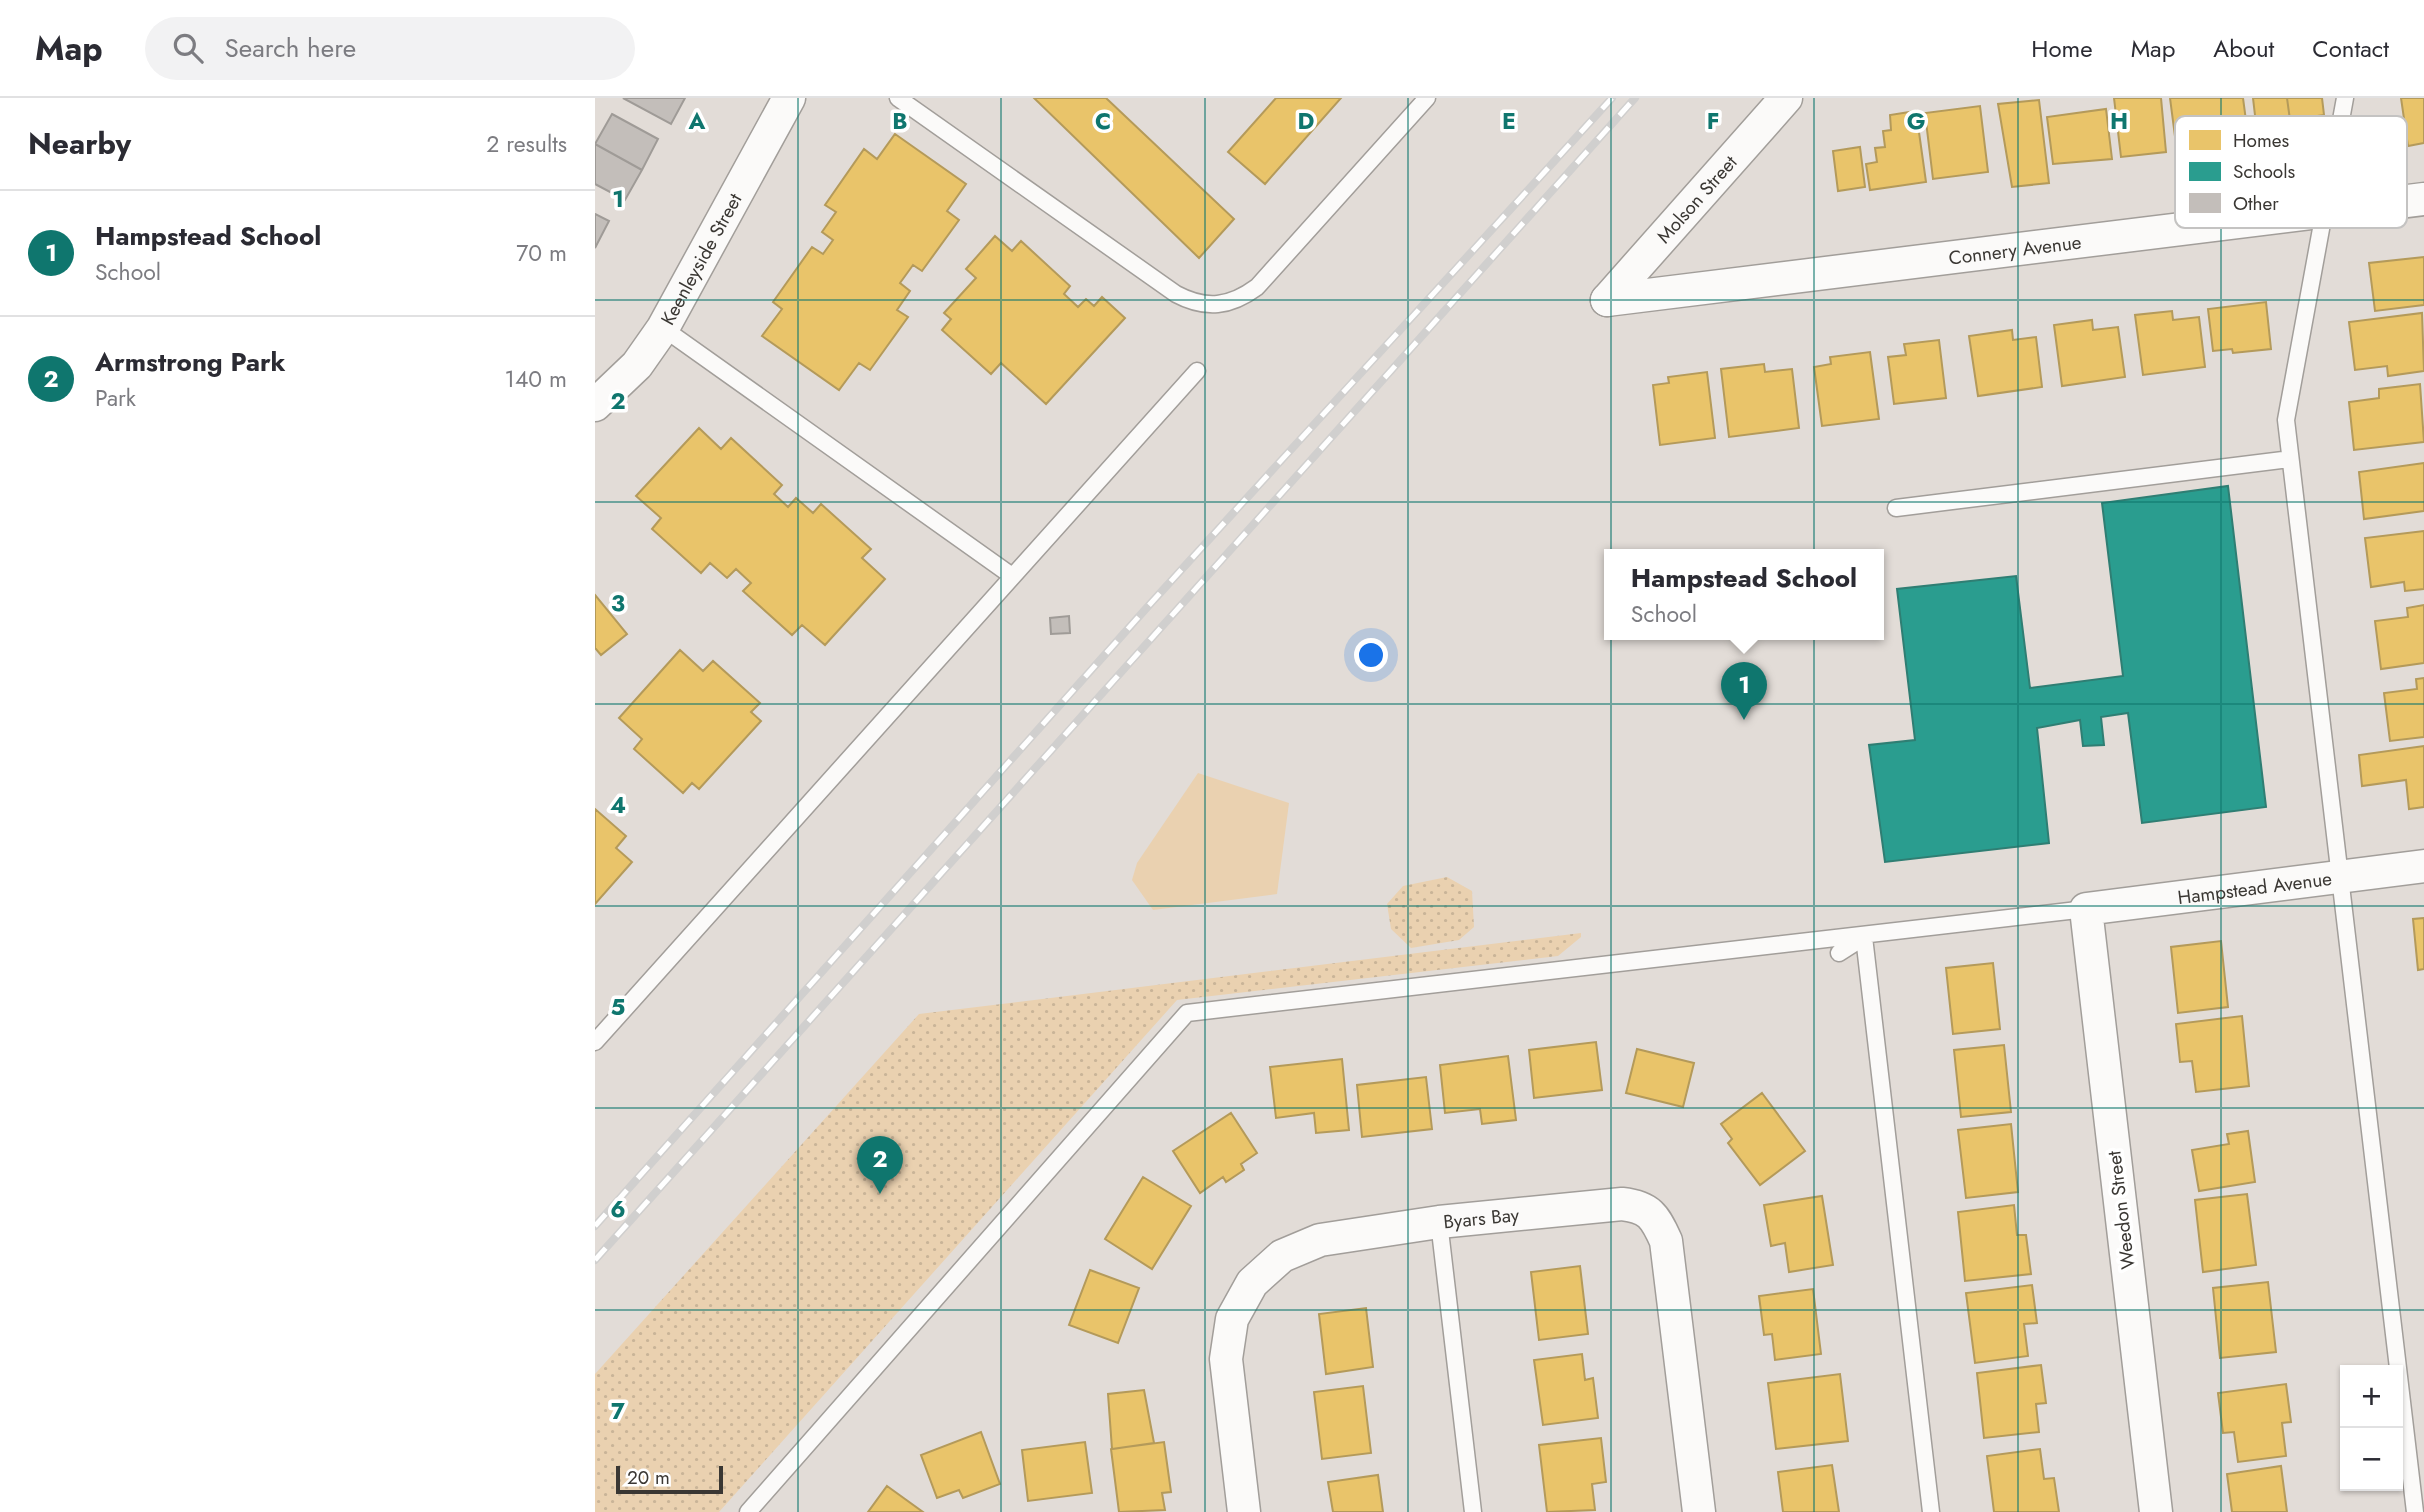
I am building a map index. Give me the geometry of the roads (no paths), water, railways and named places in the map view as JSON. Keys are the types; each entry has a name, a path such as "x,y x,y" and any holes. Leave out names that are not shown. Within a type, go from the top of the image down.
{"street":[{"name":"Keenleyside Street","path":"595,405 637,365 663,328 789,98"},
{"name":"Molson Street","path":"1608,300 1786,98"},
{"name":"Connery Avenue","path":"1608,300 2190,228"},
{"name":"Hampstead Avenue","path":"2086,909 2424,866"},
{"name":"Weedon Street","path":"2086,909 2156,1512"},
{"name":"Byars Bay","path":"1244,1512 1226,1360 1231,1320 1252,1283 1282,1256 1320,1240 1439,1222 1622,1204 1641,1206 1657,1221 1666,1241 1699,1512"}],"lane":[{"path":"898,98 1176,294 1210,306 1236,302 1257,288 1427,98"},
{"path":"2342,116 2345,98"},
{"path":"2324,228 2286,420 2415,1512"},
{"path":"663,328 1012,576"},
{"path":"595,1042 1197,371"},
{"path":"1895,508 2290,459"},
{"path":"748,1512 1187,1013 1864,937 2086,909"},
{"path":"1839,953 1864,937"},
{"path":"1864,937 1931,1512"},
{"path":"1439,1222 1473,1512"}],"railway":[{"path":"595,1226 1151,603 1612,98"},
{"path":"595,1260 1635,98"}],"place":[{"name":"Hampstead School","path":"1744,720"},
{"name":"Armstrong Park","path":"880,1194"}]}
